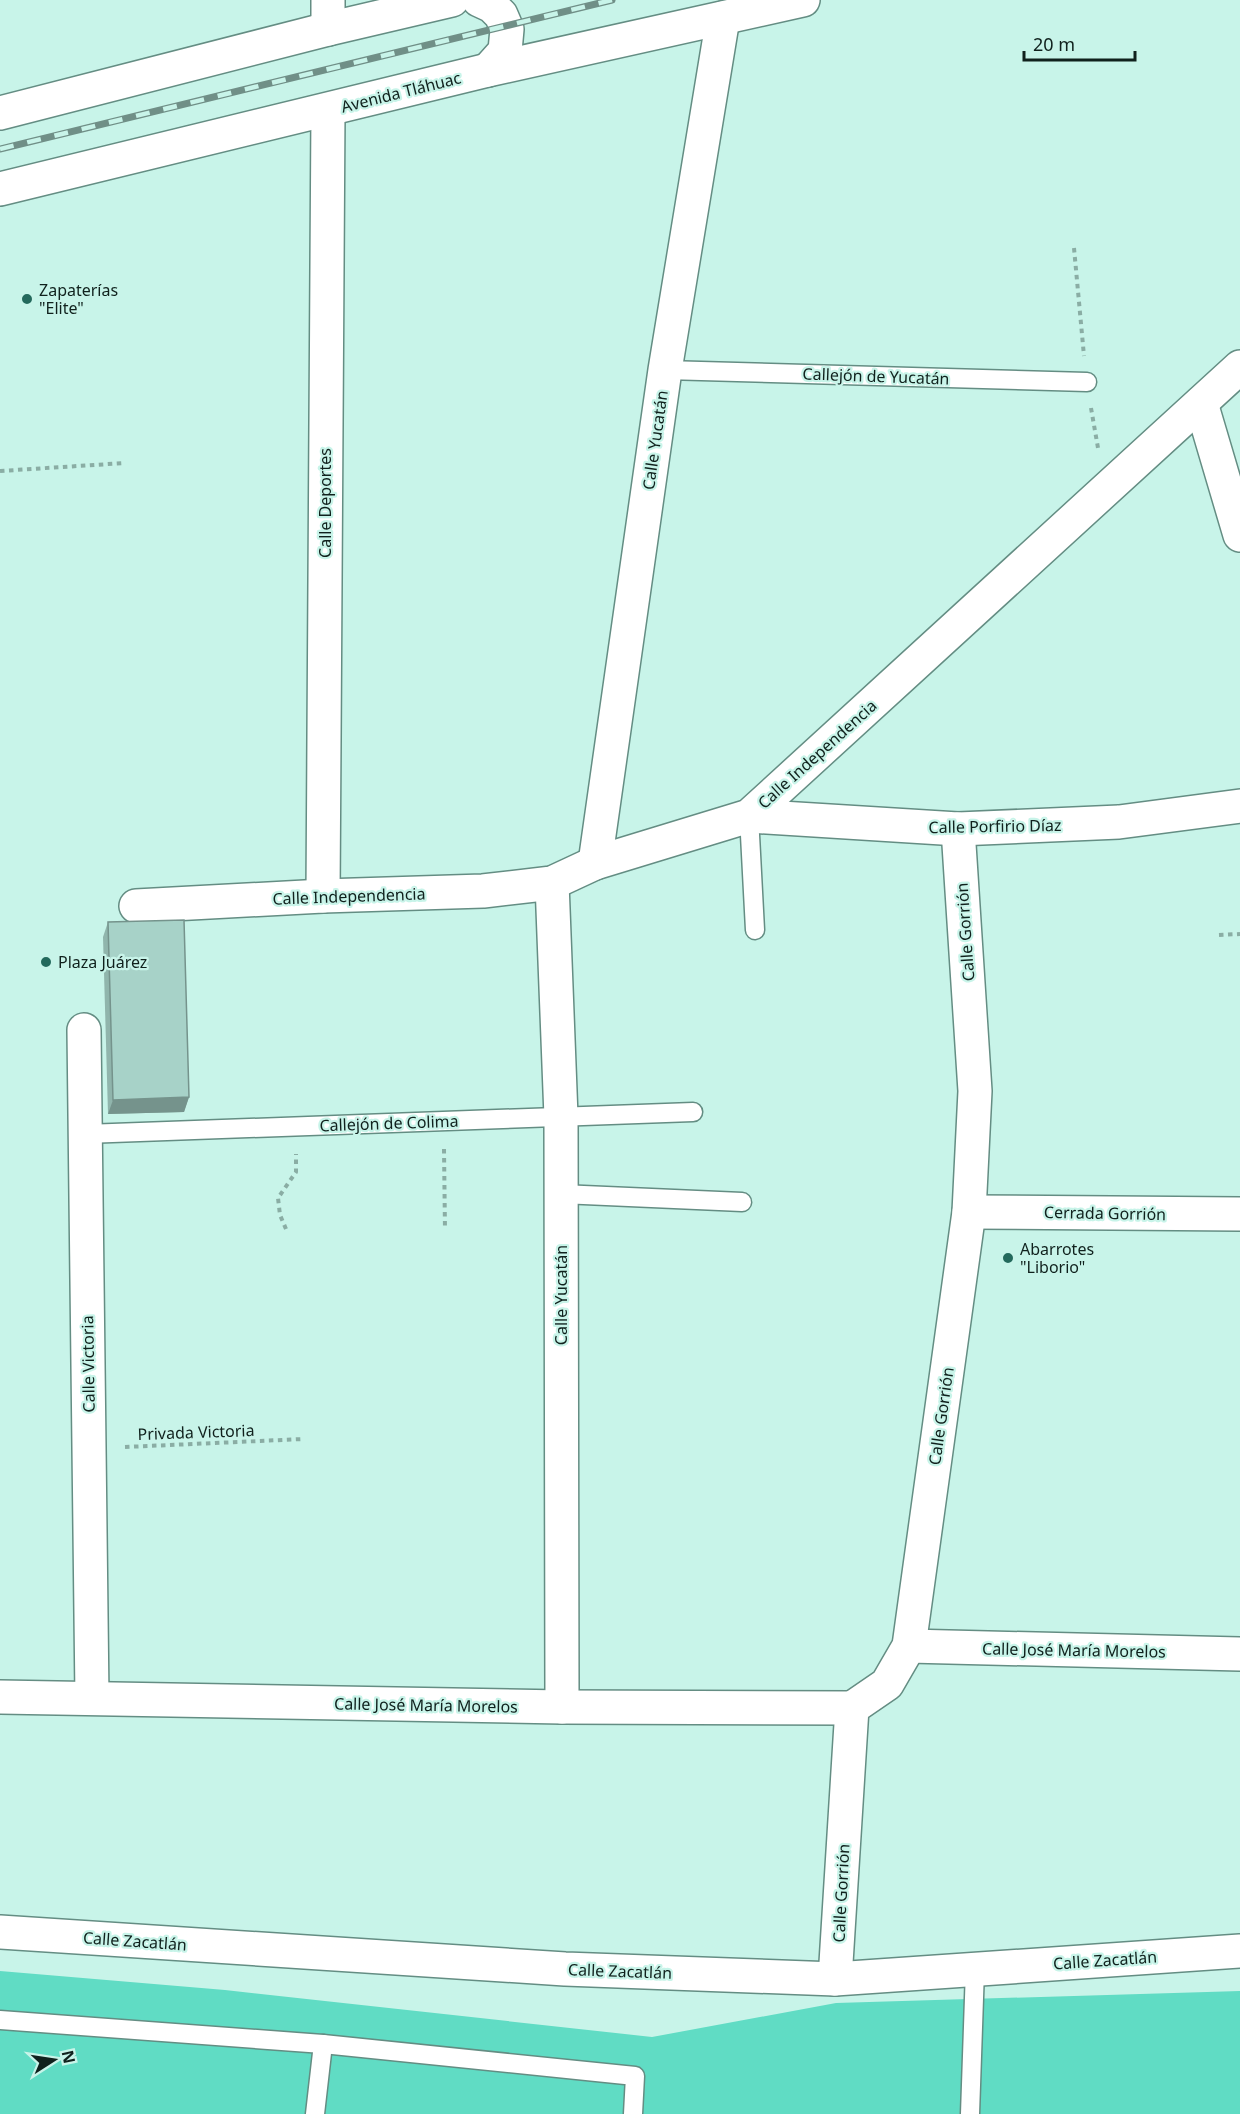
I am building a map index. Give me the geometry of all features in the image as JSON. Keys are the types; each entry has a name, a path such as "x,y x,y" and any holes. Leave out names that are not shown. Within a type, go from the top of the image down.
{"street":[{"path":"0,112 328,15 452,0"},
{"path":"479,0 492,6 501,15 507,29 505,51 488,70"},
{"name":"Avenida Tláhuac","path":"0,189 488,70 803,0"},
{"name":"Calle Yucatán","path":"595,862 665,370 723,18"},
{"name":"Calle Deportes","path":"323,896 328,110"},
{"name":"Calle Independencia","path":"136,906 323,896 483,891 552,882 595,862 749,816 1240,367"},
{"path":"1201,403 1240,535"},
{"name":"Calle Porfirio Díaz","path":"749,816 957,829 1119,822 1240,806"},
{"name":"Calle Gorrión","path":"836,1978 852,1708 887,1683 909,1646 969,1212 975,1091 957,829"},
{"name":"Calle Yucatán","path":"552,882 561,1117 562,1707"},
{"name":"Calle Victoria","path":"84,1030 92,1698"},
{"name":"Cerrada Gorrión","path":"969,1212 1240,1214"},
{"name":"Calle José María Morelos","path":"909,1646 1240,1654"},
{"name":"Calle José María Morelos","path":"0,1697 562,1707 852,1708"},
{"name":"Calle Zacatlán","path":"0,1932 564,1969 836,1978 1240,1951"}],"lane":[{"name":"Callejón de Yucatán","path":"665,370 1086,377"},
{"path":"749,816 755,930"},
{"name":"Callejón de Colima","path":"85,1134 693,1112"},
{"path":"561,1194 742,1202"},
{"path":"970,2114 975,1969"},
{"path":"0,2020 323,2044 635,2076 633,2114"},
{"path":"315,2114 323,2044"}],"path":[{"path":"1074,248 1086,377 1106,490"},
{"path":"0,471 125,463"},
{"path":"1219,935 1240,934"},
{"path":"444,1121 445,1230"},
{"path":"286,1229 280,1215 278,1198 296,1172 295,1126"},
{"name":"Privada Victoria","path":"89,1449 304,1439"}],"green space":[{"path":"0,1971 225,1990 652,2037 836,2003 1240,1991 1240,2114 0,2114"}],"building":[{"path":"184,920 189,1097 113,1100 108,922"}],"railway":[{"path":"0,149 612,0"}],"place":[{"name":"Zapaterías \"Elite\"","path":"27,299"},
{"name":"Plaza Juárez","path":"46,962"},
{"name":"Abarrotes \"Liborio\"","path":"1008,1258"}]}
